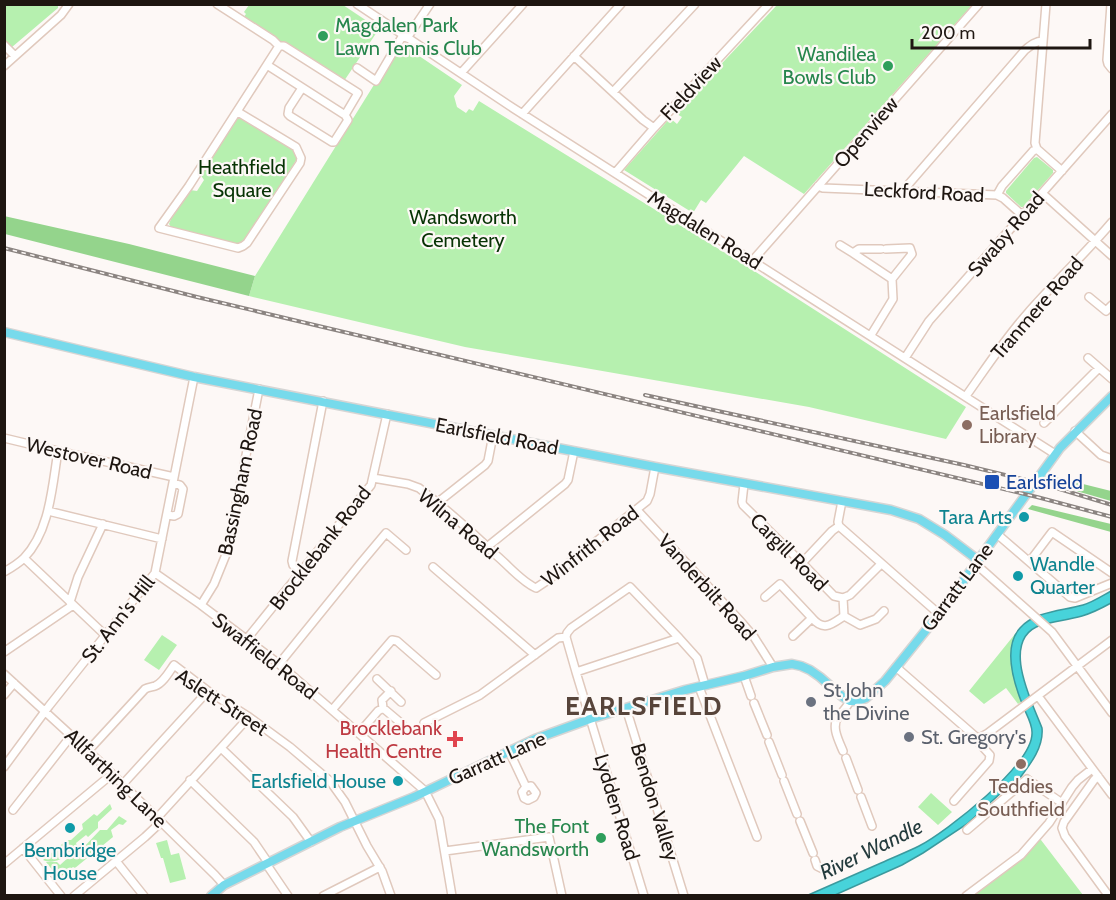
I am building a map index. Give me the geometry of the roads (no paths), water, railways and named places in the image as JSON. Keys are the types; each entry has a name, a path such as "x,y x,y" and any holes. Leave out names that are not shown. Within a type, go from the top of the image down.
{"main road":[{"name":"Earlsfield Road","path":"4,332 194,376 655,467 891,510 919,519 933,527 968,552 976,562"},
{"name":"Garratt Lane","path":"211,896 224,885 354,820 425,791 535,739 626,708 785,664 801,666 850,700 862,700 870,696 939,614 1055,454 1075,431 1112,396"}],"street":[{"path":"217,4 279,46 284,46 358,93 345,116"},
{"name":"Magdalen Road","path":"357,4 522,114 1055,454"},
{"path":"357,68 376,81 430,4"},
{"path":"460,73 523,4"},
{"path":"522,114 621,4"},
{"path":"613,92 695,4"},
{"name":"Fieldview","path":"615,173 769,4"},
{"name":"Openview","path":"753,260 979,4"},
{"path":"1046,4 1035,143 1037,149 1062,171"},
{"path":"1111,4 1107,60 1112,69"},
{"path":"4,66 66,6"},
{"path":"906,191 907,186 1025,50 1043,41"},
{"path":"4,45 15,57"},
{"path":"238,112 296,147 301,158 247,243 238,248 159,228 180,200 279,46"},
{"path":"574,56 642,120 654,128"},
{"path":"267,65 345,116 348,120 335,141 332,142 290,116 288,111 302,88"},
{"name":"Swaby Road","path":"905,358 929,321 1112,114"},
{"path":"997,195 1002,186 1037,149"},
{"name":"Leckford Road","path":"818,186 820,188 997,195 1022,215"},
{"path":"1042,193 1112,256"},
{"name":"Tranmere Road","path":"966,396 1026,314 1096,242 1112,222"},
{"path":"840,245 892,279"},
{"path":"853,253 859,249 910,248 912,254 892,279 893,299 871,336"},
{"path":"1089,297 1109,314 1112,304"},
{"path":"1088,358 1112,379"},
{"path":"1044,423 1099,368"},
{"path":"174,480 194,376"},
{"name":"Bassingham Road","path":"201,605 214,584 227,552 259,389"},
{"path":"301,572 293,566 292,561 323,401"},
{"name":"Brocklebank Road","path":"246,640 367,490 373,478 387,414"},
{"path":"1075,431 1101,455 1112,459"},
{"path":"437,503 485,465 488,461 493,435"},
{"name":"Westover Road","path":"4,438 174,480"},
{"path":"4,572 24,558 40,532 48,511 58,451"},
{"path":"487,547 568,480 574,451"},
{"name":"Winfrith Road","path":"533,588 538,588 647,501 655,467"},
{"name":"Wilna Road","path":"373,478 419,488 533,588"},
{"name":"St. Ann's Hill","path":"4,767 155,573 167,515 178,514 182,487 174,480"},
{"name":"Cargill Road","path":"744,484 743,505 834,596 843,598 850,595 881,564"},
{"path":"842,501 839,526 939,614"},
{"name":"Vanderbilt Road","path":"637,510 742,623 773,667"},
{"path":"48,511 162,539"},
{"path":"4,652 72,604 78,577 103,524"},
{"path":"802,562 839,526"},
{"path":"1030,561 1052,532 1112,573"},
{"path":"279,664 387,533 406,550"},
{"path":"997,534 1070,597 1075,598 1112,583"},
{"path":"24,558 105,635"},
{"path":"976,562 1045,625 1112,713"},
{"path":"433,567 535,655"},
{"name":"Swaffield Road","path":"155,573 279,664 425,791"},
{"path":"774,577 816,623 827,626 844,616"},
{"path":"765,597 780,584"},
{"path":"423,723 480,695 558,638 566,637 572,628 630,587 697,658 702,686 757,837"},
{"path":"843,598 844,616"},
{"path":"844,616 860,625 876,619 884,611"},
{"path":"793,636 812,618"},
{"name":"Lydden Road","path":"566,637 644,896"},
{"path":"576,672 679,638"},
{"path":"332,710 394,639 436,675"},
{"path":"979,738 1112,640"},
{"name":"Aslett Street","path":"88,751 148,686 156,686 174,666 208,692 249,717 290,747 330,781 345,802 380,867 391,896"},
{"path":"896,667 979,738"},
{"name":"Allfarthing Lane","path":"4,674 123,784 224,885"},
{"path":"744,676 817,866 823,869 836,866"},
{"path":"377,679 401,702"},
{"path":"4,695 14,683"},
{"path":"391,691 382,700 383,708 402,724"},
{"path":"123,784 208,692"},
{"path":"1036,697 1112,795"},
{"path":"850,700 847,708 836,719 836,732 872,826"},
{"path":"359,733 383,708"},
{"name":"Bendon Valley","path":"626,708 684,896"},
{"path":"79,894 159,820 190,780 249,717"},
{"path":"13,810 71,736"},
{"path":"954,801 989,761 990,755 980,744 979,738"},
{"path":"221,747 293,817 311,842"},
{"path":"509,751 526,787"},
{"path":"966,896 1021,855 1040,835 1078,780 1092,768"},
{"path":"4,864 112,774"},
{"path":"1098,776 1088,787 1062,828 1065,836 1108,895"},
{"path":"967,830 1027,779 1062,803"},
{"path":"190,780 254,842 288,896"},
{"path":"425,791 439,819 452,896"},
{"path":"445,851 549,837 562,896"},
{"path":"23,848 61,896"},
{"path":"116,861 144,896"},
{"path":"323,896 380,867"}],"water":[{"path":"1111,591 1111,603 1082,616 1041,625 1029,632 1022,643 1020,657 1022,672 1042,728 1042,736 1038,750 1016,783 1014,781 967,824 902,865 835,895 806,896 919,846 967,812 1004,778 1029,746 1032,732 1011,666 1015,636 1026,622 1033,618 1087,604"}],"railway":[{"path":"4,248 197,297 1037,497 1112,517"},
{"path":"645,395 964,465 1043,484 1112,505"}],"place":[{"name":"Magdalen Park Lawn Tennis Club","path":"323,36"},
{"name":"Wandilea Bowls Club","path":"888,66"},
{"name":"Earlsfield Library","path":"967,425"},
{"name":"Earlsfield","path":"992,482"},
{"name":"Tara Arts","path":"1024,517"},
{"name":"Wandle Quarter","path":"1018,576"},
{"name":"St John the Divine","path":"811,702"},
{"name":"St. Gregory's","path":"909,737"},
{"name":"Brocklebank Health Centre","path":"455,739"},
{"name":"Teddies Southfield","path":"1021,764"},
{"name":"Earlsfield House","path":"398,781"},
{"name":"Bembridge House","path":"70,828"},
{"name":"The Font Wandsworth","path":"601,838"}],"district":[{"name":"EARLSFIELD","path":"644,706"}],"park label":[{"name":"Heathfield Square","path":"242,178"},
{"name":"Wandsworth Cemetery","path":"463,228"}],"water label":[{"name":"River Wandle","path":"871,849"}]}
